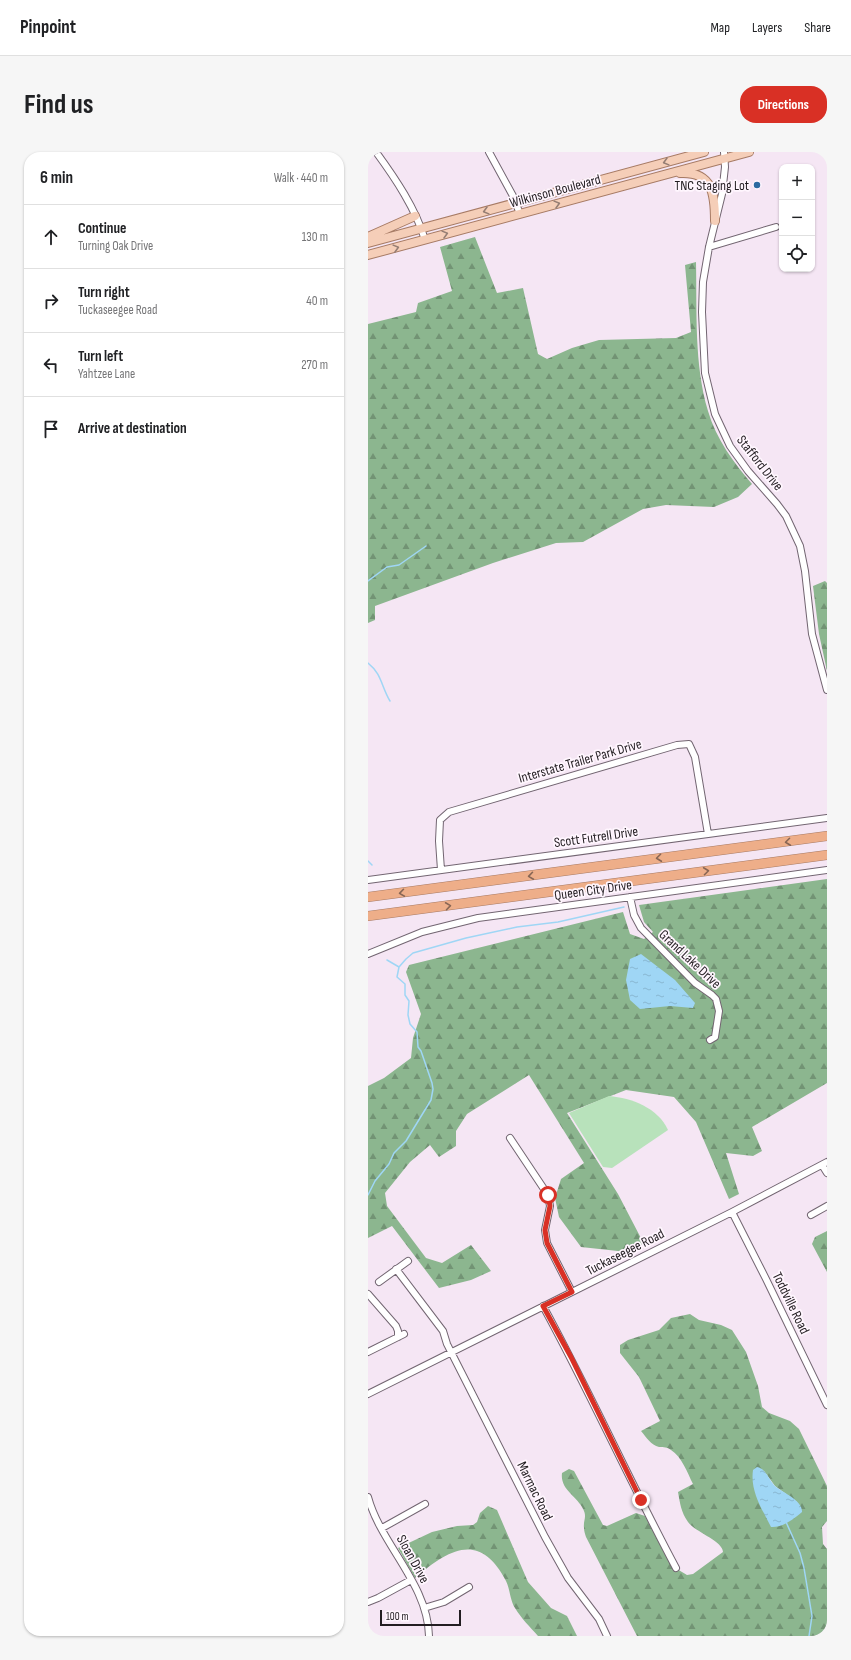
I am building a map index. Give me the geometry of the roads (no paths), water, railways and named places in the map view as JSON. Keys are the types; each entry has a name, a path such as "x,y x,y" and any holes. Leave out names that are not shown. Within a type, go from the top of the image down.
{"highway":[{"path":"368,897 827,836"},
{"path":"368,916 827,855"}],"main road":[{"name":"Wilkinson Boulevard","path":"368,243 704,152"},
{"name":"Wilkinson Boulevard","path":"368,255 663,175 725,155 749,152"},
{"path":"663,175 682,173 691,174 706,181 714,193 715,221"},
{"path":"368,237 415,216"}],"street":[{"path":"376,152 395,180 422,229 425,240"},
{"path":"489,152 517,203 520,214"},
{"name":"Stafford Drive","path":"725,155 722,194 708,247 703,282 702,312 704,368 710,398 719,424 730,446 748,471 786,516 800,546 806,570 812,634 827,690"},
{"path":"708,247 776,227"},
{"name":"Interstate Trailer Park Drive","path":"441,870 438,841 440,820 449,812 677,745 689,744 696,757 708,834"},
{"name":"Scott Futrell Drive","path":"368,880 827,818"},
{"name":"Queen City Drive","path":"368,954 399,940 450,924 502,915 827,870"},
{"name":"Grand Lake Drive","path":"630,897 634,915 641,928 695,982 716,999 718,1005 718,1016 715,1037 710,1040"},
{"path":"510,1138 548,1195 550,1206 545,1230 547,1243 572,1292"},
{"path":"825,1163 827,1173"},
{"name":"Tuckaseegee Road","path":"368,1394 732,1212 825,1163"},
{"path":"811,1215 827,1206"},
{"name":"Toddville Road","path":"732,1212 760,1265 827,1405"},
{"path":"379,1282 408,1261"},
{"name":"Marmac Road","path":"396,1270 443,1331 445,1339 545,1537 568,1578 599,1619 607,1636"},
{"path":"368,1294 396,1326 398,1337"},
{"path":"543,1306 571,1357 647,1514 676,1568"},
{"path":"368,1352 404,1334"},
{"name":"Sloan Drive","path":"368,1497 382,1528 411,1580 424,1608 428,1622 429,1636"},
{"path":"382,1528 425,1504"},
{"path":"368,1602 411,1580"},
{"path":"424,1608 444,1602 469,1587"}],"water":[{"path":"641,954 675,980 695,1003 693,1008 670,1006 640,1009 630,1000 626,980 630,959"},
{"path":"757,1467 763,1470 776,1487 796,1501 801,1508 802,1512 784,1525 771,1527 761,1507 753,1485 753,1470"}],"waterway":[{"path":"368,581 387,567 399,565 426,546"},
{"path":"368,663 373,667 379,676 390,701"},
{"path":"368,861 372,865"},
{"path":"368,1195 375,1181 389,1164 394,1153 406,1141 431,1100 433,1089 421,1051 418,1047 417,1032 410,1024 408,1015 409,1001 405,995 405,984 397,977 399,967 406,959 413,953 466,938 517,927 558,922 624,907"},
{"path":"387,960 399,967"},
{"path":"786,1522 800,1553 804,1568 812,1616 809,1636"}],"place":[{"name":"TNC Staging Lot","path":"757,185"}]}
